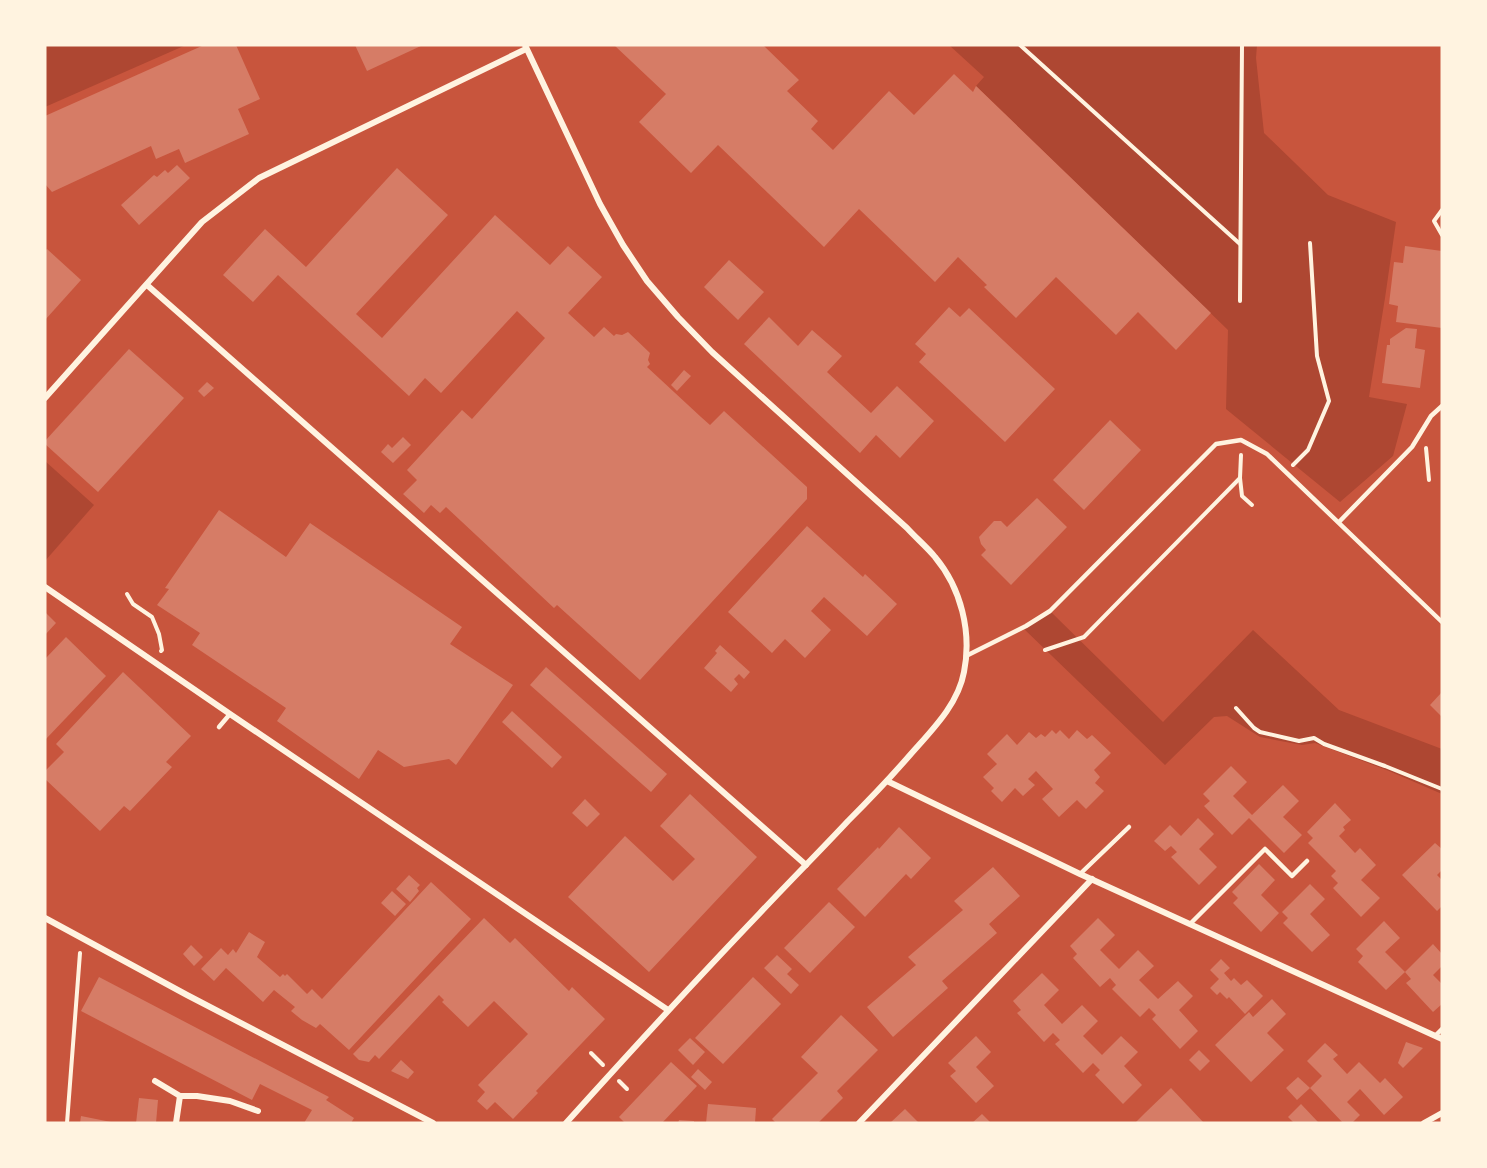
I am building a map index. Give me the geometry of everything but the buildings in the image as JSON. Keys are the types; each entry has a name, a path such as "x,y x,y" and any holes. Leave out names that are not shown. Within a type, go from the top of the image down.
{"street":[{"path":"45,398 202,222 259,178 526,47 600,204 647,281 712,352 899,521 936,558 947,574 961,605 965,627 964,674 951,705 924,740 887,781 668,1010 566,1123"},
{"path":"147,285 806,865"},
{"path":"45,587 668,1010"},
{"path":"887,781 1080,874 1439,1037"},
{"path":"859,1123 1092,879"},
{"path":"45,918 433,1123"},
{"path":"155,1081 180,1096 230,1101 258,1112"},
{"path":"176,1123 180,1096"},
{"path":"1424,1123 1442,1113"}],"lane":[{"path":"1339,522 1412,447 1431,416 1442,406"},
{"path":"966,656 1026,626 1050,611 1216,444 1241,440 1267,454 1287,472 1442,622"},
{"path":"219,727 230,714"},
{"path":"1080,874 1129,827"},
{"path":"1190,924 1265,849 1292,876 1307,861"},
{"path":"1439,1037 1442,1029"}],"path":[{"path":"1020,45 1240,244"},
{"path":"1240,301 1242,45"},
{"path":"1442,210 1434,221 1442,235"},
{"path":"1287,472 1308,450 1329,400 1317,356 1310,243"},
{"path":"1419,433 1425,442 1429,480"},
{"path":"1241,440 1242,496 1252,505"},
{"path":"1045,650 1084,638 1240,478"},
{"path":"127,594 133,603 152,617 159,634"},
{"path":"1236,708 1260,732 1299,741 1314,738 1324,744 1442,789"},
{"path":"67,1123 80,953"}],"shaded area":[{"path":"45,45 186,45 45,107"},
{"path":"949,45 1257,45 1256,58 1264,133 1328,195 1396,222 1369,397 1407,404 1393,456 1340,502 1226,409 1228,330 976,86 984,77"},
{"path":"45,461 94,505 45,561"},
{"path":"1050,611 1163,722 1253,630 1339,710 1442,749 1442,794 1315,743 1302,745 1260,737 1227,716 1214,717 1165,765 1023,628"}]}
